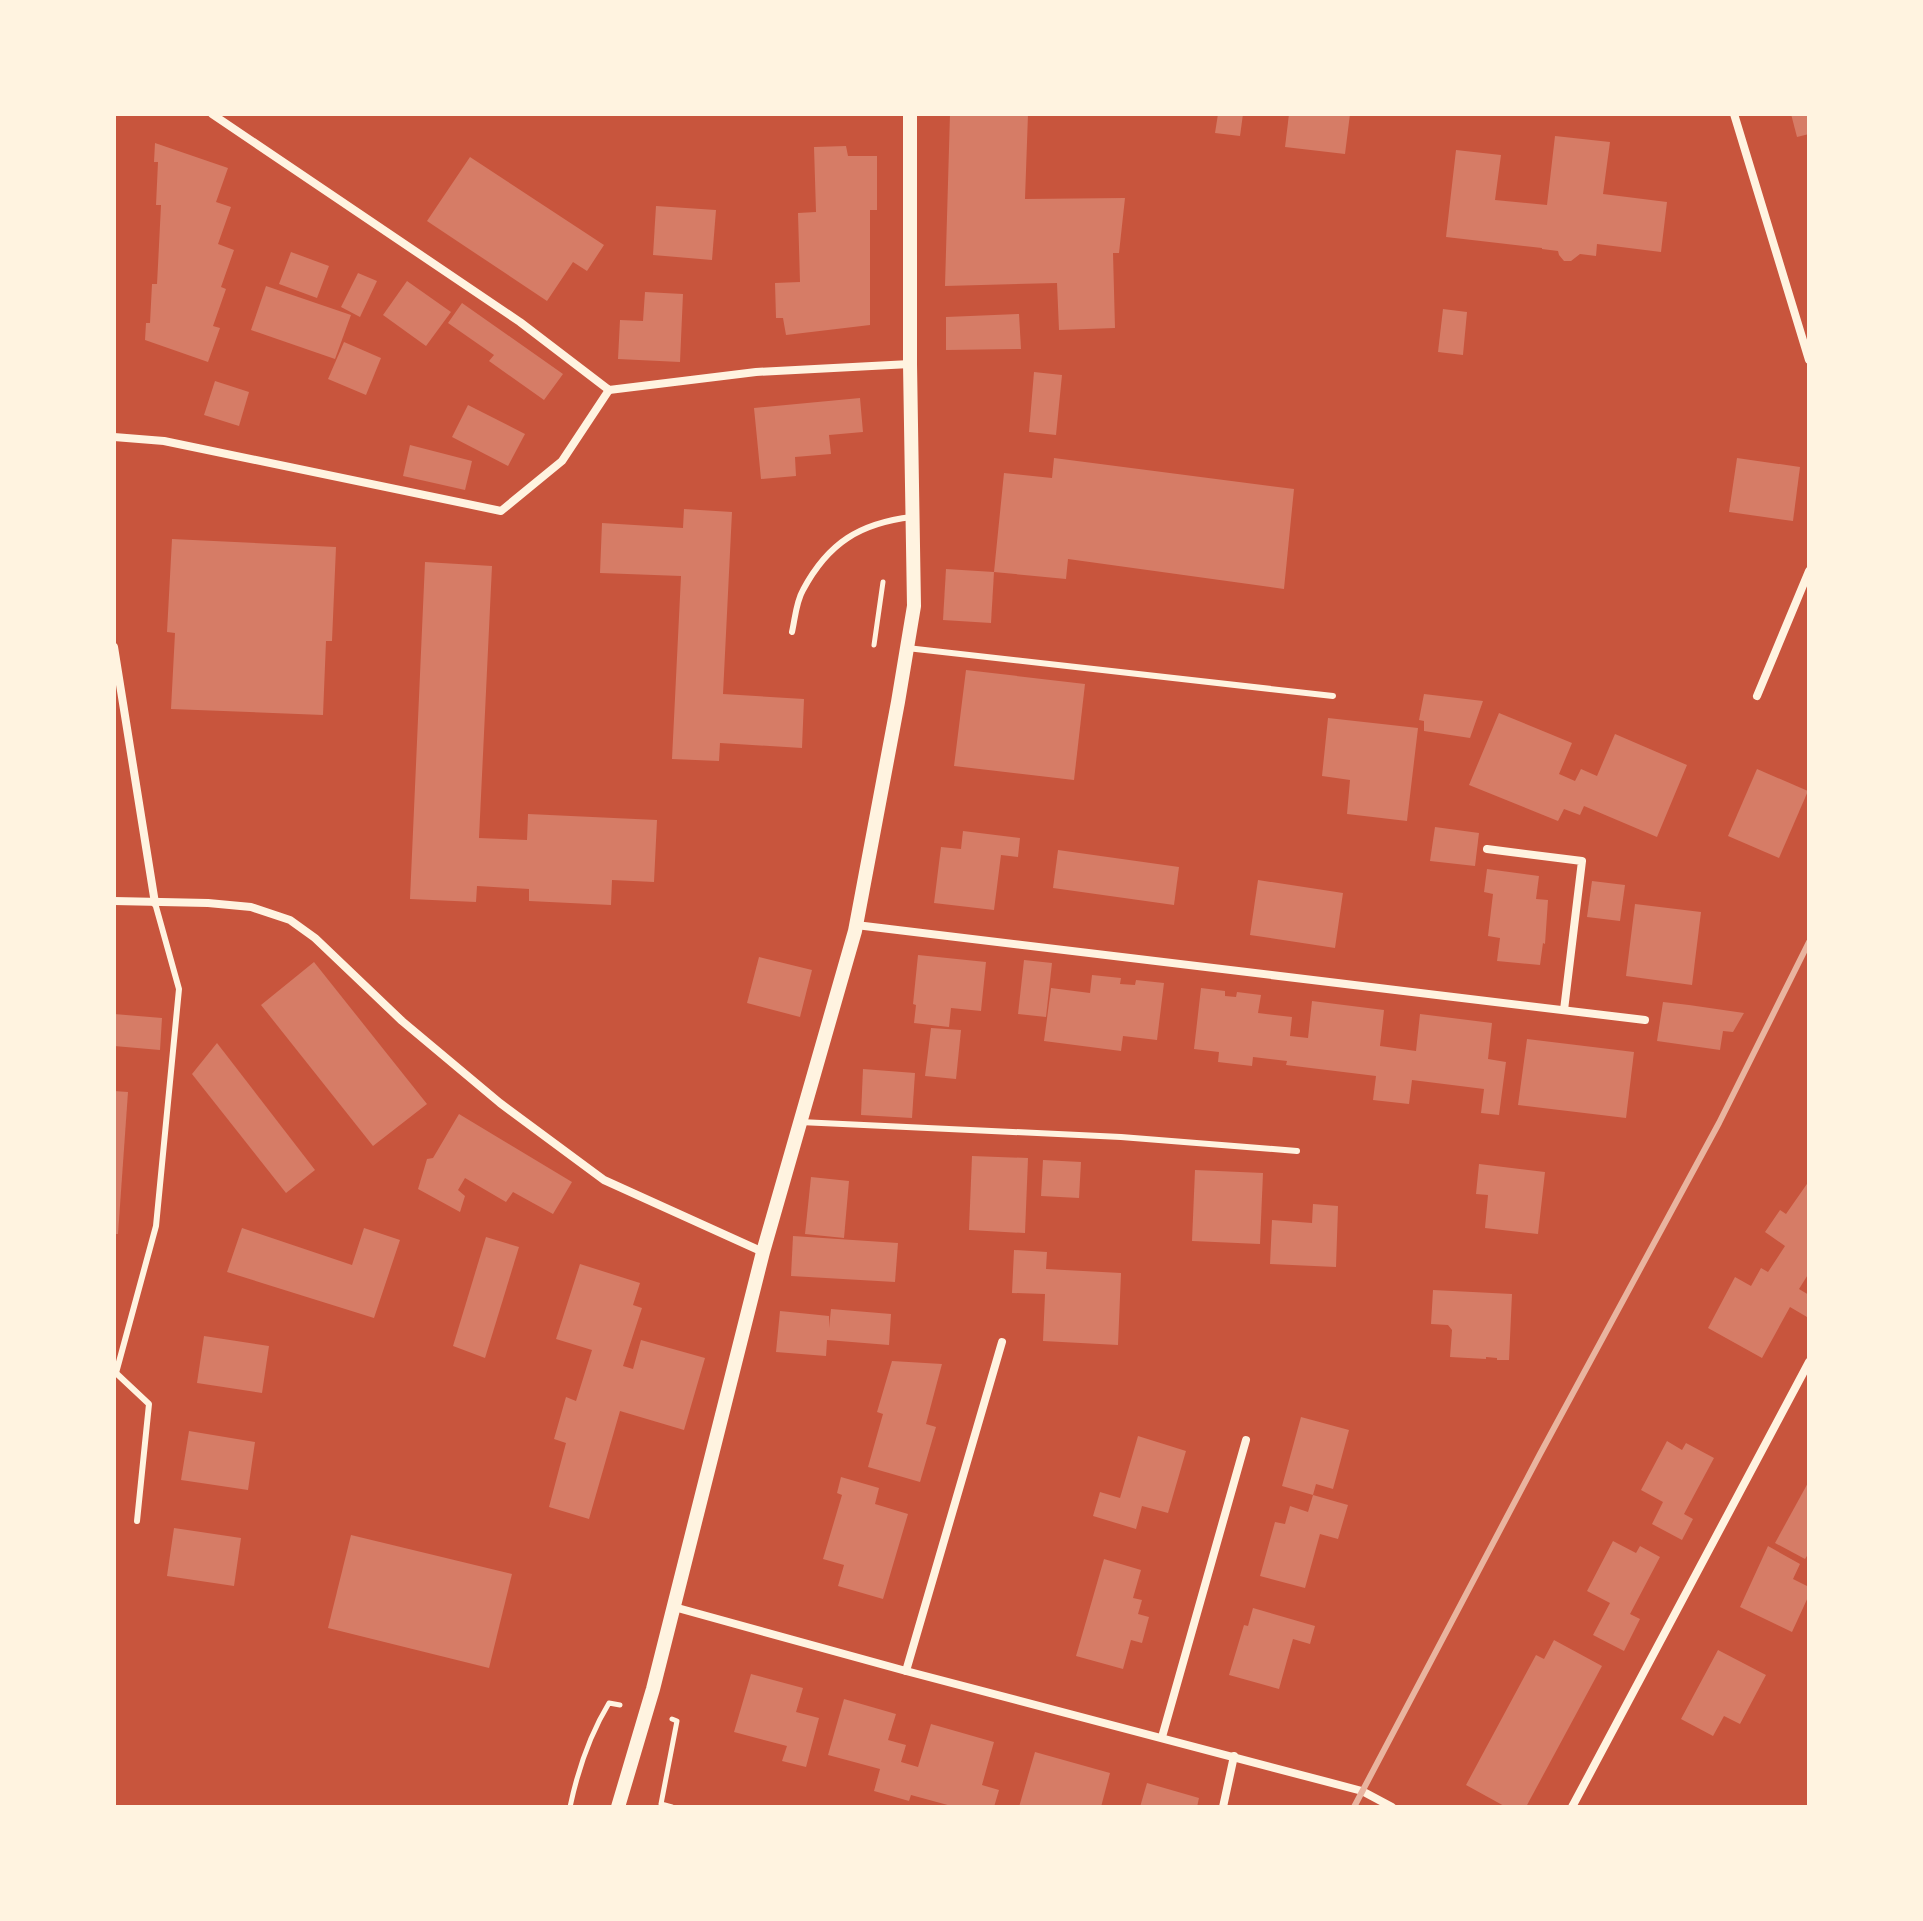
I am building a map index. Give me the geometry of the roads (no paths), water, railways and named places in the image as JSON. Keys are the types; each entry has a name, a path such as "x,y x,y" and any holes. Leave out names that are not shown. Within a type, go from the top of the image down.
{"street":[{"path":"212,114 520,322 609,390 756,372 910,364"},
{"path":"618,1807 647,1711 763,1252 856,925 907,648 914,606 910,114"},
{"path":"1734,114 1809,360"},
{"path":"114,437 164,441 501,511 562,461 609,390"},
{"path":"1757,696 1809,571"},
{"path":"114,647 155,903"},
{"path":"1487,849 1582,861 1564,1010"},
{"path":"114,901 251,907 290,920 315,938 402,1021 500,1103 604,1180 763,1252"},
{"path":"856,925 1645,1020"},
{"path":"906,1671 1002,1342"},
{"path":"1572,1807 1809,1362"},
{"path":"1162,1737 1246,1440"},
{"path":"674,1607 1362,1791 1392,1807"},
{"path":"1223,1807 1234,1756"}],"lane":[{"path":"792,632 801,592 828,553 853,532 893,519 912,517"},
{"path":"907,648 1333,696"},
{"path":"137,1521 149,1404 115,1374 156,1226 179,989 155,903"},
{"path":"800,1122 1121,1137 1297,1151"}],"railway":[{"path":"1354,1807 1719,1123 1809,942"}]}
